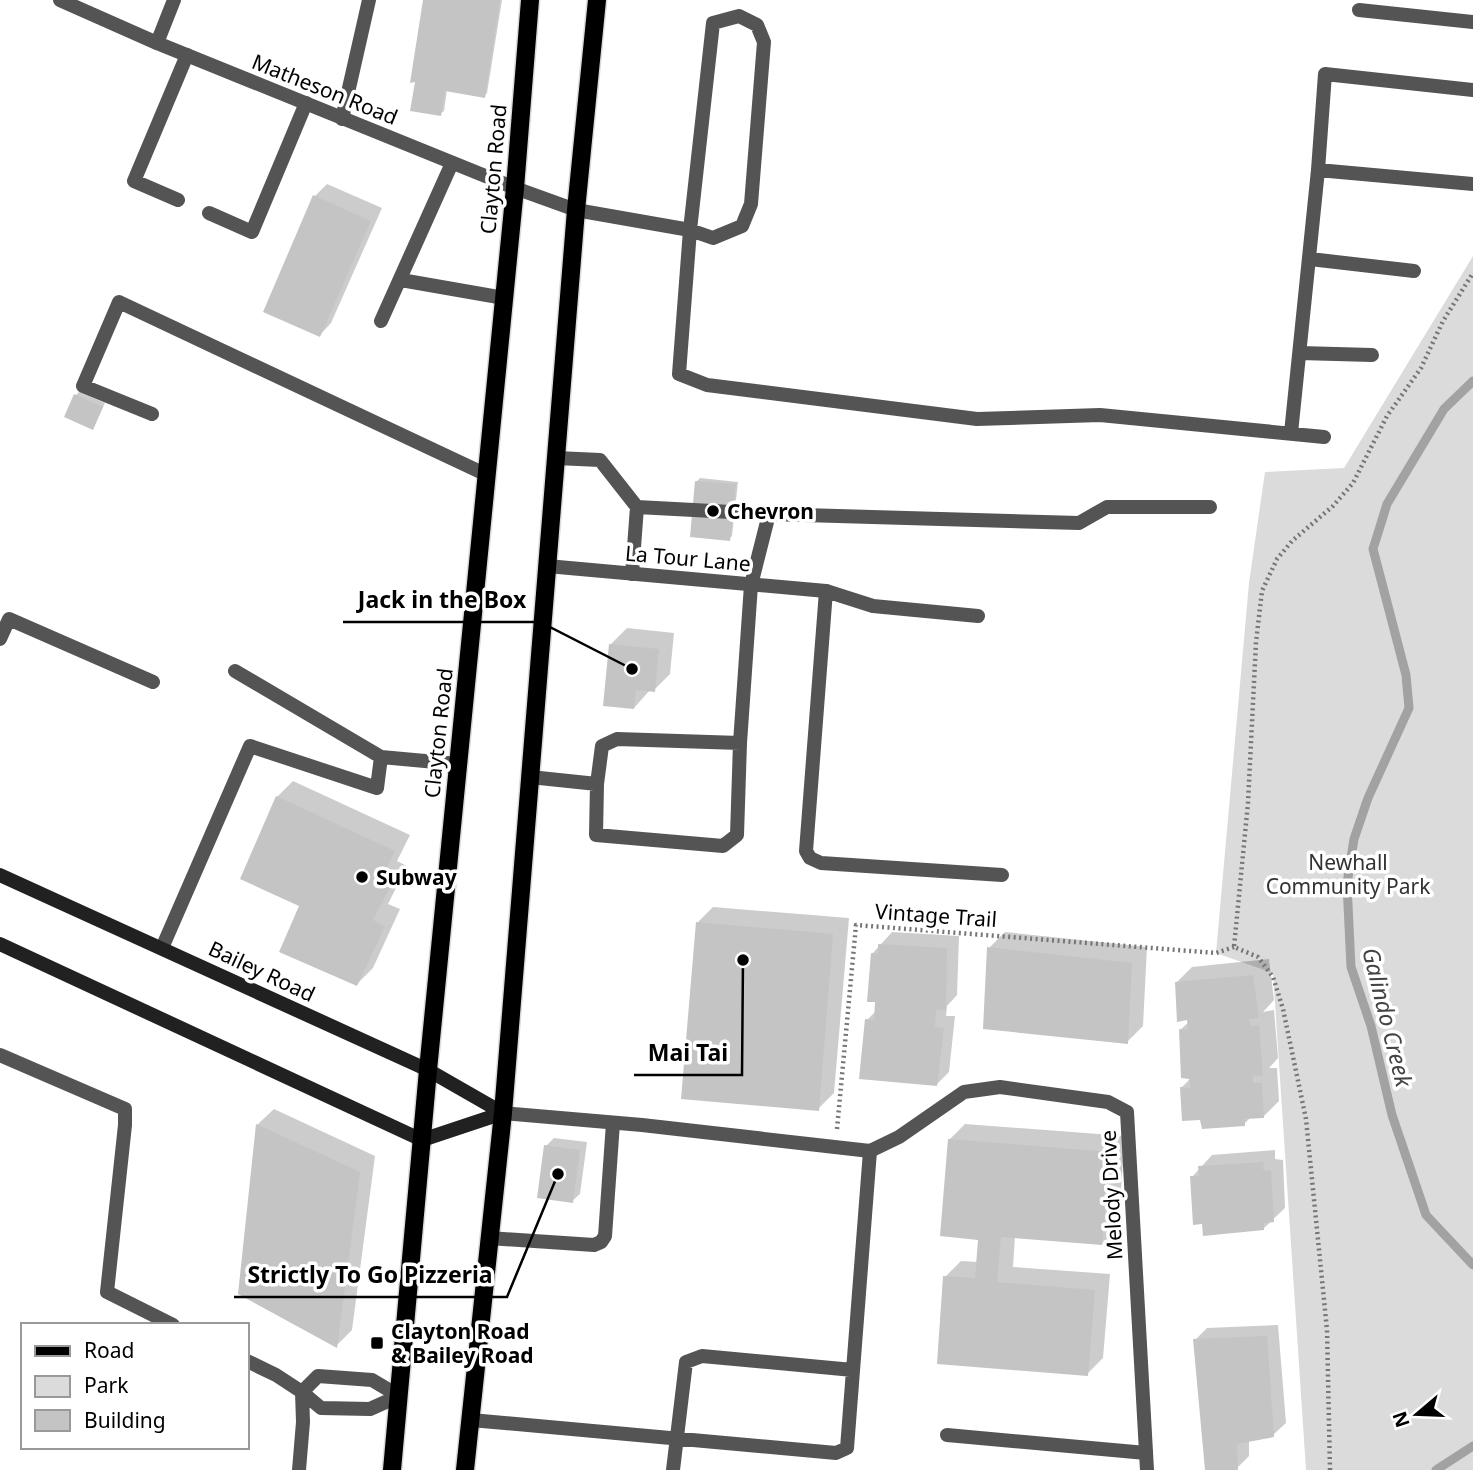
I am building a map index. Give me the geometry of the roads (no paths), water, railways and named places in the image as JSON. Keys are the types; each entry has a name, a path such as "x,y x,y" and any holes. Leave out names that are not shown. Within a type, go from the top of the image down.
{"main road":[{"name":"Clayton Road","path":"392,1470 428,1070 515,188 530,0"},
{"path":"466,1470 503,1113 576,210 597,0"}],"street":[{"name":"Matheson Road","path":"60,0 157,43 515,188 576,210 690,230"},
{"path":"157,43 174,0"},
{"path":"342,118 369,0"},
{"path":"1359,9 1473,22"},
{"path":"690,230 713,238 742,226 751,204 764,42 757,25 739,16 713,23 690,230 679,374 708,385 977,419 1100,415 1324,437"},
{"path":"178,200 134,181 187,55"},
{"path":"1291,433 1310,259 1325,74 1473,90"},
{"path":"209,213 252,232 306,103"},
{"path":"381,321 452,163"},
{"path":"1318,170 1473,184"},
{"path":"1310,259 1413,271"},
{"path":"401,280 504,298"},
{"path":"152,414 83,386 119,302 487,475"},
{"path":"1300,353 1372,355"},
{"path":"556,458 600,460 637,507 632,574"},
{"path":"637,507 769,514 1079,523 1107,507 1210,507"},
{"path":"740,743 617,739 602,746 597,784 596,835 723,846 737,835 740,743 751,585 769,514"},
{"name":"La Tour Lane","path":"547,566 826,591 873,606 978,616"},
{"path":"826,591 806,851 810,859 821,863 1002,875"},
{"path":"0,639 9,619 153,682"},
{"path":"235,671 381,757 458,764"},
{"path":"162,948 250,746 377,788 381,757"},
{"path":"530,777 597,784"},
{"name":"Bailey Road","path":"0,875 428,1070 503,1113"},
{"path":"0,944 422,1140"},
{"path":"0,1055 125,1109 107,1292 169,1323"},
{"name":"Melody Drive","path":"870,1151 899,1137 964,1092 988,1088 1000,1087 1108,1102 1127,1112 1147,1470"},
{"name":"Bailey Road","path":"422,1140 503,1113 870,1151"},
{"path":"489,1238 594,1245 601,1242 605,1236 613,1123"},
{"path":"471,1420 836,1453 847,1448 870,1151"},
{"path":"673,1470 686,1362 702,1356 853,1370"},
{"path":"248,1361 276,1375 321,1408 370,1409 399,1396"},
{"path":"299,1470 303,1422 302,1392 318,1376 372,1380 399,1396"},
{"path":"947,1434 1146,1453"}],"waterway":[{"name":"Galindo Creek","path":"1473,381 1444,409 1387,504 1373,549 1406,675 1409,708 1368,798 1354,839 1347,884 1351,967 1371,1026 1392,1115 1426,1215 1473,1265"},
{"name":"Galindo Creek","path":"1436,1470 1473,1446"}],"place":[{"name":"Chevron","path":"713,511"},
{"name":"Jack in the Box","path":"632,669"},
{"name":"Subway","path":"362,877"},
{"name":"Mai Tai","path":"743,960"},
{"name":"Strictly To Go Pizzeria","path":"558,1174"},
{"name":"Clayton Road & Bailey Road","path":"377,1343"}],"park label":[{"name":"Newhall Community Park","path":"1348,874"}]}
